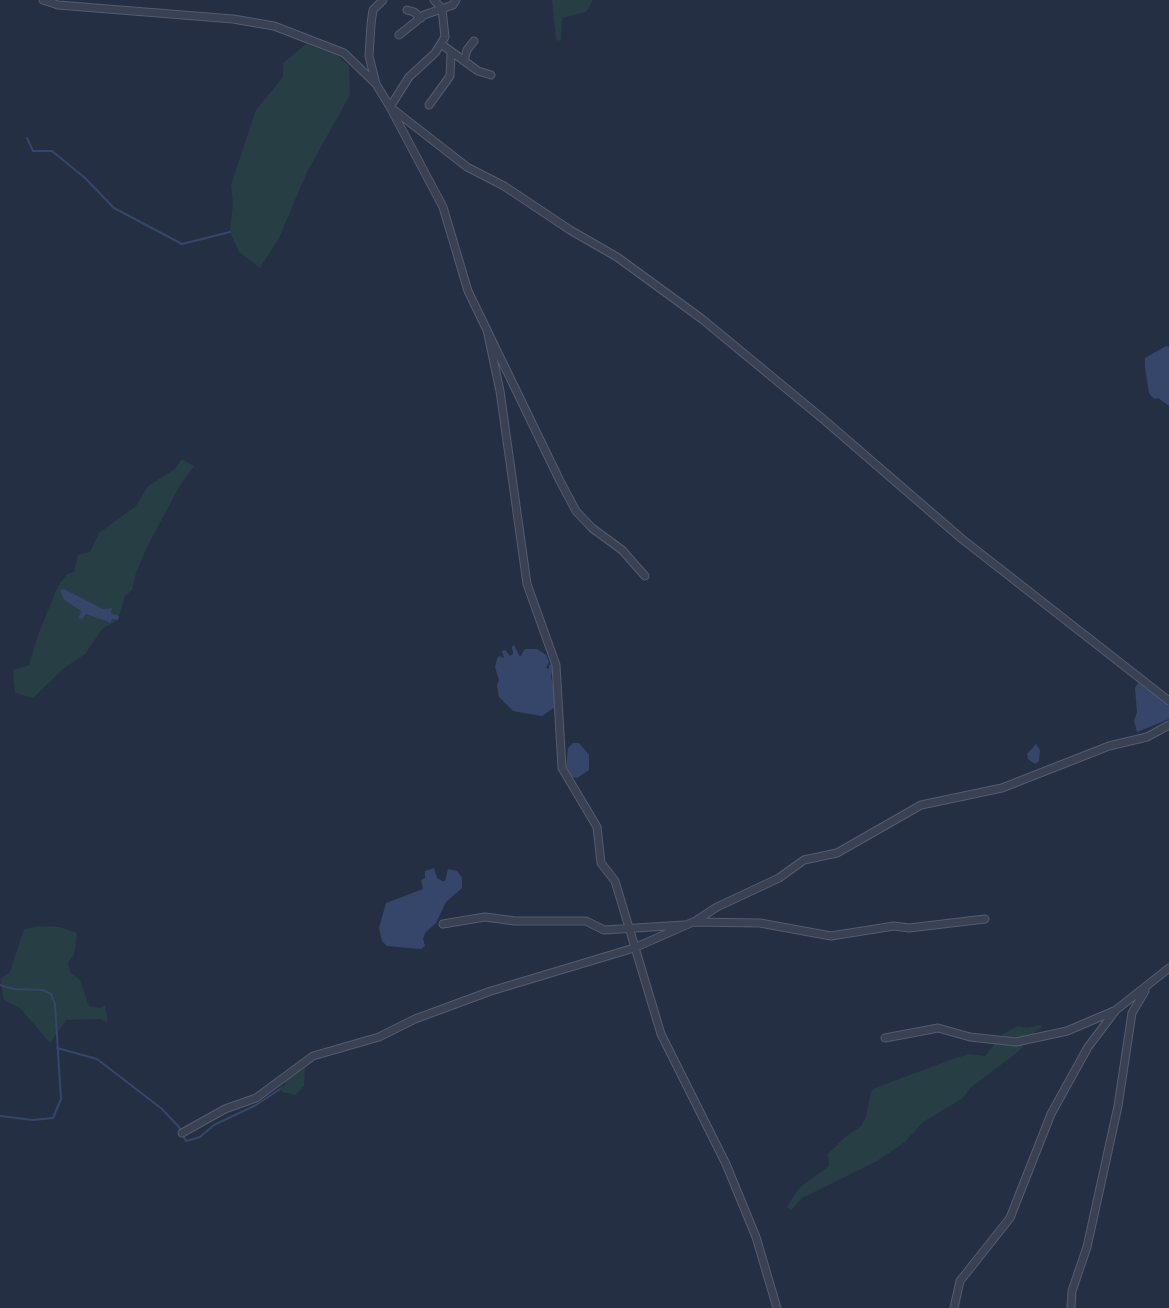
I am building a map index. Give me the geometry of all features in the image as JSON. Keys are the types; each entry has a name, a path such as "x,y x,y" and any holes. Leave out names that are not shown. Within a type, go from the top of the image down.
{"street":[{"path":"43,0 58,5 233,19 274,26 344,53 376,84 443,207 462,278 576,511 592,528 622,550 645,576"},
{"path":"376,84 369,56 370,32 373,10 383,0"},
{"path":"390,107 409,77 441,44 446,29 442,9 434,0"},
{"path":"399,35 421,18 453,5 456,0"},
{"path":"408,10 421,18"},
{"path":"464,61 467,50 474,41"},
{"path":"441,44 451,54 478,71 491,75"},
{"path":"429,105 450,76 451,54"},
{"path":"390,107 467,166 504,186 617,257 702,319 823,419 962,539 1169,701"},
{"path":"487,330 500,391 527,584 556,665 562,768 597,827 601,863 615,881 661,1034 726,1164 756,1237 777,1308"},
{"path":"182,1133 225,1109 256,1098 313,1056 379,1037 415,1019 491,991 634,948 693,922 717,907 779,878 804,860 837,853 933,800 1002,788 1109,746 1147,738 1169,725"},
{"path":"710,902 712,912"},
{"path":"442,924 485,917 515,921 586,921 603,930 684,925"},
{"path":"693,922 760,923 808,934 831,936 894,926 909,928 985,919"},
{"path":"885,1038 938,1028 970,1037 1017,1042 1067,1031 1116,1010 1169,968"},
{"path":"1071,1308 1072,1292 1087,1247 1118,1106 1132,1013 1149,986"},
{"path":"954,1308 960,1281 1010,1218 1063,1089 1088,1047 1116,1010"}],"green space":[{"path":"552,0 593,0 586,12 562,18 561,41 556,40"},
{"path":"306,44 338,56 349,66 350,95 307,172 279,238 260,268 239,252 230,232 233,203 231,185 256,110 283,77 283,63"},
{"path":"182,459 194,466 179,487 146,549 132,590 125,596 119,616 89,604 64,589 64,600 81,611 78,617 86,614 111,623 112,619 118,620 103,628 85,654 63,669 33,698 15,693 13,670 29,665 38,635 58,586 67,574 74,572 78,555 90,552 99,533 136,506 148,486 175,469"},
{"path":"39,926 60,927 77,933 74,955 68,962 70,972 80,980 89,1006 100,1008 105,1005 108,1022 100,1019 66,1020 50,1043 20,1008 4,1000 0,979 10,972 24,929"},
{"path":"1040,1025 1042,1028 1036,1031 1019,1051 970,1088 963,1098 923,1122 905,1142 877,1161 802,1198 791,1210 787,1207 799,1188 829,1166 828,1154 845,1137 861,1126 866,1117 871,1092 875,1088 969,1054 985,1056 1003,1034 1018,1026 1027,1028"},
{"path":"305,1066 304,1086 295,1095 282,1092 280,1086 285,1085 286,1081 282,1081 285,1077 296,1074 296,1070"}],"water":[{"path":"1166,346 1169,347 1169,406 1158,398 1154,399 1149,393 1145,367 1145,358"},
{"path":"64,589 103,609 112,608 111,613 119,616 118,620 112,619 111,623 86,614 82,619 78,618 81,611 64,600 60,590"},
{"path":"514,645 520,657 525,649 537,649 546,655 549,662 546,668 549,669 549,665 553,664 551,677 558,705 542,716 513,711 499,697 497,686 499,680 495,667 497,659 499,656 504,658 502,651 505,650 510,656 513,654 512,646"},
{"path":"1138,683 1161,696 1169,705 1169,719 1137,732 1134,721 1137,712 1135,688"},
{"path":"573,743 579,743 589,755 589,770 577,778 572,777 566,767 568,748"},
{"path":"1036,744 1040,750 1039,761 1035,764 1028,759 1027,754"},
{"path":"434,868 437,878 442,881 445,881 448,869 457,871 462,878 462,888 446,902 436,923 425,933 423,939 425,946 421,949 387,946 382,941 379,928 386,903 423,889 421,880 425,878 425,871"}],"waterway":[{"path":"27,138 33,151 52,151 85,178 114,208 182,244 230,232"},
{"path":"0,985 14,989 43,990 51,994 55,1004 61,1099 53,1118 33,1120 0,1116"},
{"path":"57,1048 97,1059 162,1109 179,1127 186,1141 200,1137 214,1125 256,1105 280,1089"}]}
